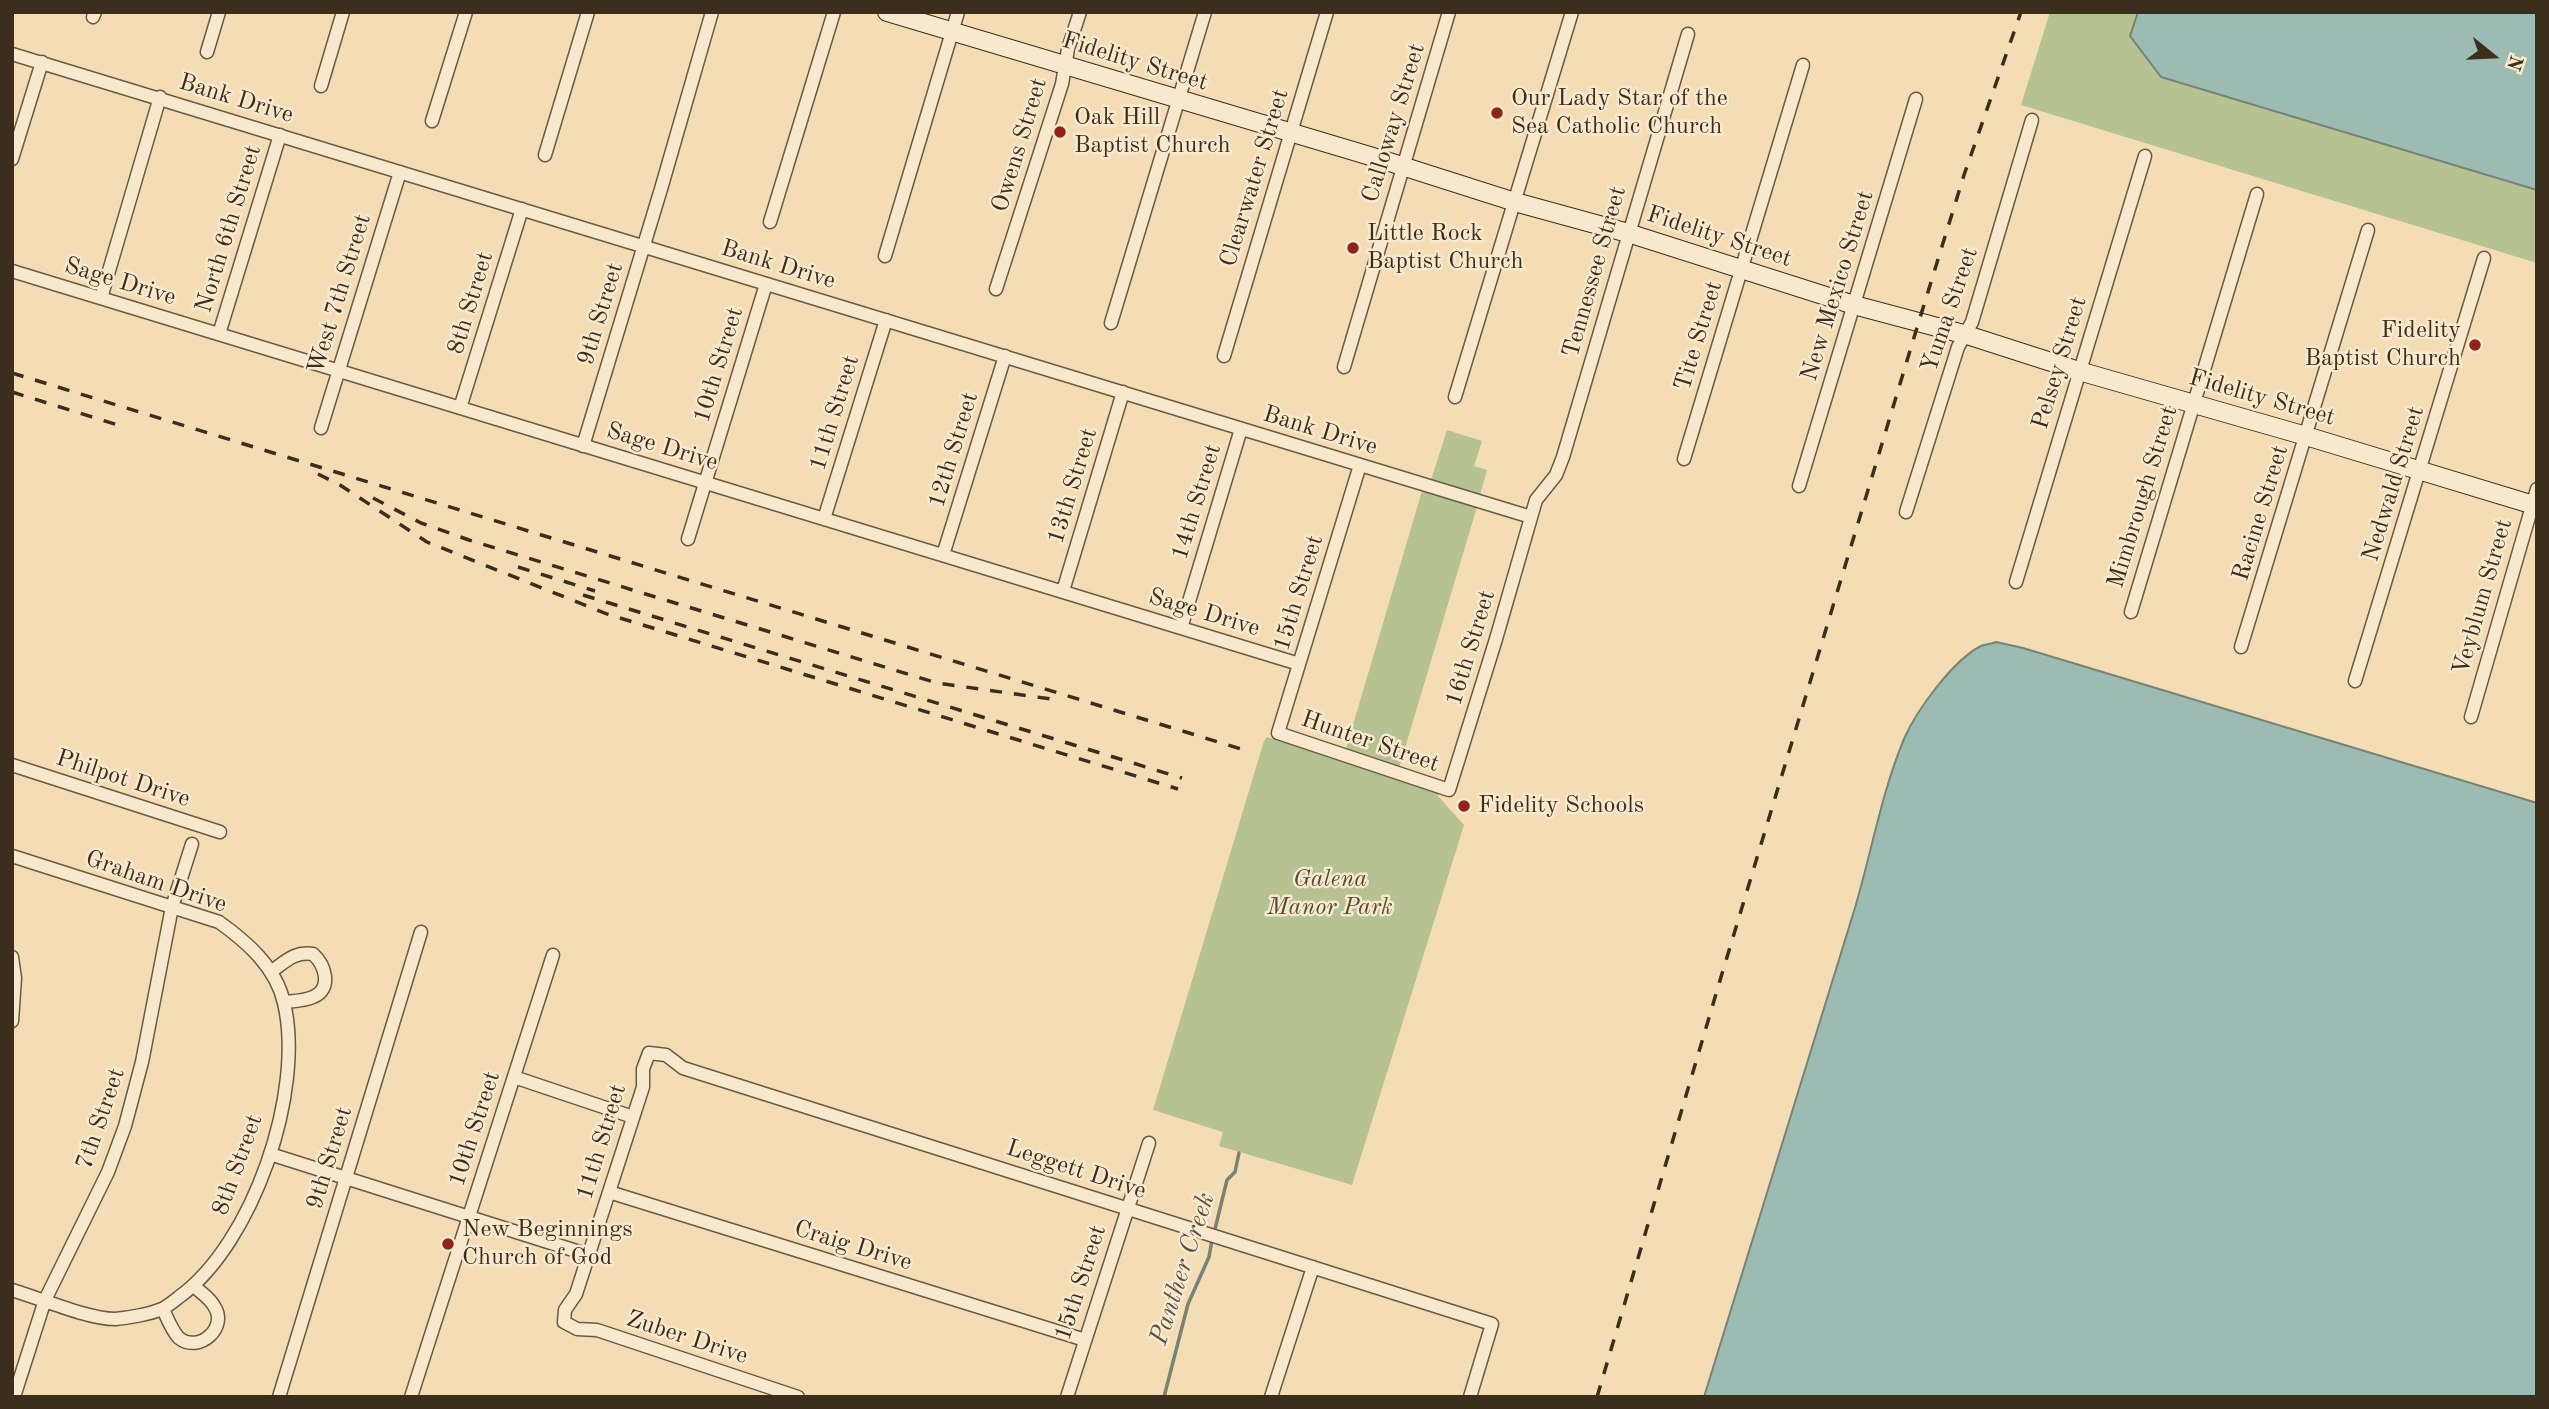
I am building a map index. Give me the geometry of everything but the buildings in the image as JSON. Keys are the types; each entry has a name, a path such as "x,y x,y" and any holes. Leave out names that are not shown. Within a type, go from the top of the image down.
{"main road":[{"name":"Fidelity Street","path":"887,12 1515,202 1628,233 1854,305 1967,335 2079,371 2420,471 2535,500"}],"street":[{"path":"207,52 219,12"},
{"path":"321,86 343,12"},
{"path":"432,121 466,12"},
{"path":"545,155 588,12"},
{"name":"9th Street","path":"583,446 712,12"},
{"path":"770,222 834,12"},
{"path":"885,256 958,12"},
{"name":"Owens Street","path":"996,289 1062,84 1080,12"},
{"path":"1111,323 1205,12"},
{"name":"Clearwater Street","path":"1224,356 1327,12"},
{"name":"Calloway Street","path":"1344,367 1449,12"},
{"path":"1455,397 1572,12"},
{"name":"Tennessee Street","path":"1531,517 1536,500 1560,466 1688,34"},
{"name":"Bank Drive","path":"12,54 1531,517"},
{"path":"12,159 42,62"},
{"name":"Tite Street","path":"1684,459 1803,65"},
{"path":"100,298 160,97"},
{"name":"New Mexico Street","path":"1799,486 1916,99"},
{"name":"Yuma Street","path":"1906,512 1958,347 1967,335 2032,120"},
{"name":"North 6th Street","path":"219,334 280,135"},
{"name":"Pelsey Street","path":"2016,582 2145,156"},
{"name":"West 7th Street","path":"321,428 400,172"},
{"name":"Mimbrough Street","path":"2131,612 2257,194"},
{"name":"8th Street","path":"460,408 522,209"},
{"name":"Racine Street","path":"2241,647 2368,230"},
{"name":"Nedwald Street","path":"2355,681 2484,258"},
{"name":"Sage Drive","path":"12,271 1299,664"},
{"name":"10th Street","path":"688,539 766,284"},
{"name":"11th Street","path":"824,519 886,320"},
{"name":"12th Street","path":"943,555 1005,356"},
{"name":"13th Street","path":"1063,592 1123,392"},
{"name":"14th Street","path":"1181,628 1241,429"},
{"name":"15th Street","path":"1278,733 1360,465"},
{"name":"Veyblum Street","path":"2471,718 2535,500"},
{"name":"16th Street","path":"1449,790 1531,517"},
{"name":"Hunter Street","path":"1278,733 1449,790"},
{"name":"Philpot Drive","path":"12,765 220,832"},
{"name":"7th Street","path":"15,1397 46,1300 108,1172 124,1126 145,1052 172,907 192,844"},
{"name":"Graham Drive","path":"12,856 219,922 243,939 272,971"},
{"name":"9th Street","path":"279,1397 421,932"},
{"path":"272,971 295,954 304,952 313,954 324,968 324,987 318,994 311,999 284,1002"},
{"name":"10th Street","path":"411,1397 553,955"},
{"path":"12,957 15,978 12,1021"},
{"name":"8th Street","path":"163,1309 194,1286 226,1249 257,1190 270,1154 287,1076 288,1038 284,1002 272,971"},
{"name":"11th Street","path":"564,1322 565,1310 576,1294 643,1087 643,1069 649,1053"},
{"name":"Leggett Drive","path":"649,1053 666,1055 683,1068 1492,1324 1471,1397"},
{"path":"514,1077 633,1117"},
{"name":"15th Street","path":"1067,1397 1149,1143"},
{"path":"270,1154 589,1255"},
{"name":"Craig Drive","path":"609,1192 1085,1340"},
{"path":"1271,1397 1313,1267"},
{"path":"12,1290 114,1319 163,1309 177,1336 194,1343 212,1335 217,1326 218,1315 215,1306 194,1286"},
{"name":"Zuber Drive","path":"564,1322 577,1329 597,1331 798,1397"}],"green space":[{"path":"2050,12 2537,12 2537,263 2021,105"},
{"path":"1447,430 1482,441 1474,466 1487,470 1480,495 1431,480"},
{"path":"1422,491 1477,507 1399,768 1345,752"},
{"name":"Galena Manor Park","path":"1267,737 1438,790 1438,796 1464,825 1352,1185 1219,1146 1223,1132 1153,1110"}],"water":[{"path":"2138,12 2537,12 2537,190 2161,77 2130,36"},
{"path":"1996,642 2537,803 2537,1397 1704,1397 1854,911 1889,781 1904,739 1926,701 1947,674 1970,653 1981,646"}],"waterway":[{"name":"Panther Creek","path":"1214,1233 1227,1180 1235,1172 1239,1153"},
{"name":"Panther Creek","path":"1164,1397 1188,1304 1209,1257 1212,1240"}],"railway":[{"path":"1597,1397 1919,321 1964,175 2021,12"},
{"path":"12,373 1251,752"},
{"path":"12,392 121,426"},
{"path":"318,474 340,485 427,542 607,614 1178,789"},
{"path":"373,498 421,523 469,540 937,683 1051,699"},
{"path":"518,567 595,591"},
{"path":"583,595 1182,778"}],"place":[{"name":"Our Lady Star of the Sea Catholic Church","path":"1497,113"},
{"name":"Oak Hill Baptist Church","path":"1060,132"},
{"name":"Little Rock Baptist Church","path":"1353,248"},
{"name":"Fidelity Baptist Church","path":"2475,345"},
{"name":"Fidelity Schools","path":"1464,806"},
{"name":"New Beginnings Church of God","path":"448,1244"}]}
